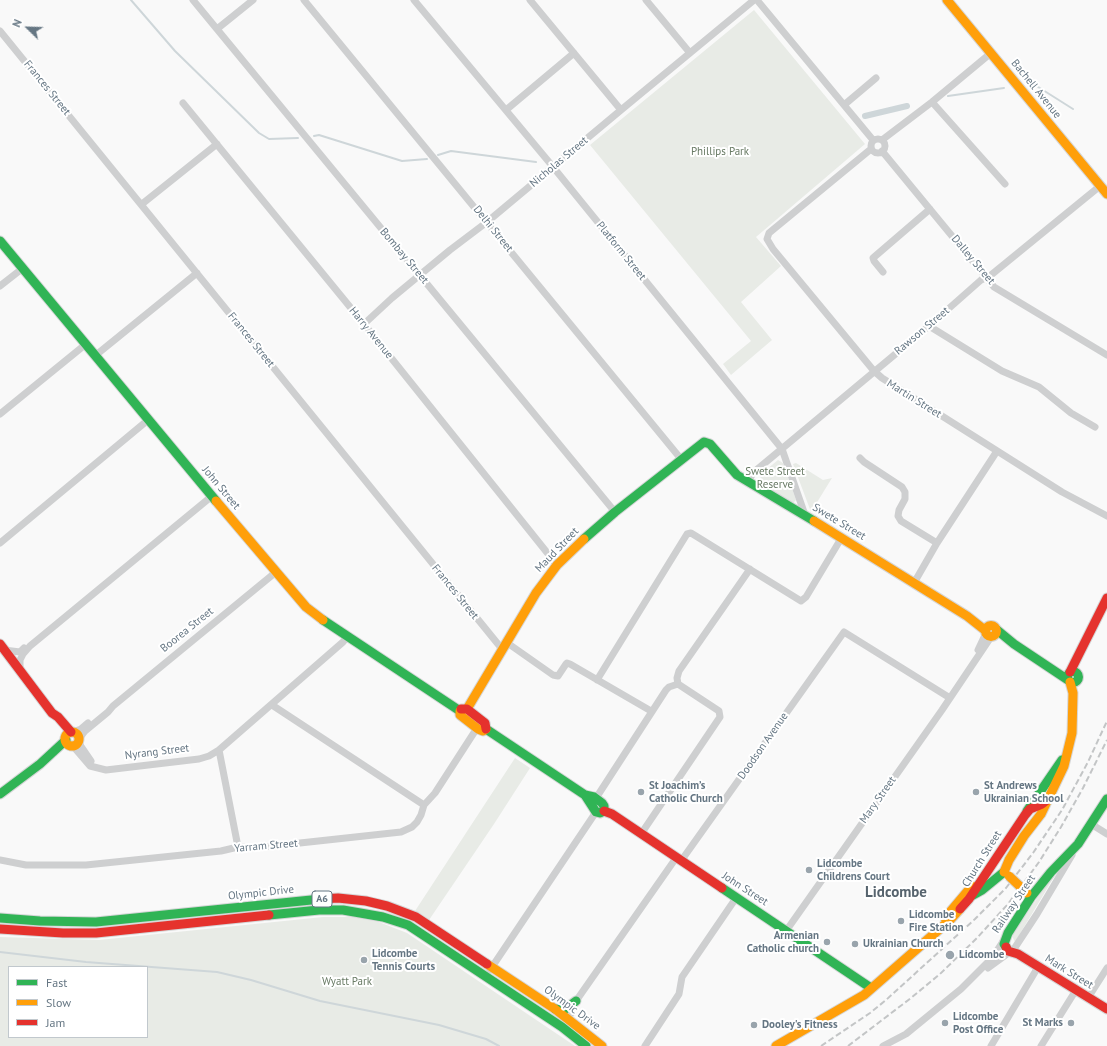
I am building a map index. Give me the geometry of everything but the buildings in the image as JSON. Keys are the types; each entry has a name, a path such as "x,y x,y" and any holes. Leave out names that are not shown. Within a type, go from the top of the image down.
{"main road":[{"name":"Bachell Avenue","path":"947,0 1107,194"},
{"name":"John Street","path":"0,241 96,355 148,420 306,607 317,616 464,710"},
{"name":"Maud Street","path":"464,710 543,583 557,565 615,512 704,442"},
{"name":"Swete Street","path":"704,442 710,444 737,475 842,537 990,632 1014,644 1054,670 1072,677"},
{"name":"Church Street","path":"971,896 978,893 1000,874 1006,874 1009,860 1024,836 1041,814 1062,770 1072,733 1072,677 1080,652 1107,598"},
{"name":"Nyrang Street","path":"2,647 52,713 54,719 72,739"},
{"path":"464,710 485,723 487,727 482,731 477,728 460,715 464,710"},
{"name":"John Street","path":"486,729 678,860 871,988"},
{"name":"Boorea Street","path":"0,794 72,739"},
{"path":"1024,836 1067,750"},
{"path":"1025,815 1062,759"},
{"name":"Railway Street","path":"1004,940 1029,895 1081,840 1107,799"},
{"name":"Church Street","path":"971,896 1025,815 1032,808 1039,806 1047,800"},
{"path":"936,930 951,909 997,855"},
{"path":"1006,874 1029,895"},
{"path":"929,938 945,929 970,906 992,882"},
{"path":"929,938 965,898 971,896"},
{"path":"776,1046 857,999 953,917 971,896"},
{"name":"Olympic Drive","path":"0,918 40,921 96,922 338,898 366,901 387,906 416,917 555,1009 602,1046"},
{"name":"Olympic Drive","path":"0,929 63,933 96,933 319,910 343,910 383,917 408,925 562,1027 586,1046"},
{"path":"1013,924 1010,932 1010,939 1015,951"},
{"path":"1004,940 1004,946 1015,951"},
{"name":"Mark Street","path":"1015,951 1038,967 1107,1009"},
{"path":"555,1009 564,1010 576,1001"}],"street":[{"name":"Bombay Street","path":"193,0 615,512"},
{"path":"217,29 253,0"},
{"name":"Delhi Street","path":"304,0 681,459"},
{"name":"Platform Street","path":"414,0 553,167 782,449 805,515"},
{"path":"530,0 621,110"},
{"path":"646,0 690,53"},
{"name":"Nicholas Street","path":"364,324 392,298 487,222 754,0"},
{"path":"757,0 873,140"},
{"name":"Frances Street","path":"0,31 142,204 197,274 504,645 555,676 559,675 568,663 597,680"},
{"path":"506,110 574,53"},
{"path":"873,140 882,140 932,102 991,53"},
{"path":"844,105 876,78"},
{"path":"932,102 1004,184"},
{"name":"Harry Avenue","path":"183,103 364,324 557,565"},
{"path":"873,140 871,149 876,152 882,151 884,146 882,140"},
{"path":"142,204 217,144"},
{"name":"Martin Street","path":"871,149 769,233 767,239 773,249 874,371 882,378 1062,492 1107,516"},
{"name":"Dalley Street","path":"882,151 994,287 1107,355"},
{"name":"Rawson Street","path":"748,482 754,472 981,280 986,278 1100,186"},
{"path":"883,272 873,258 930,209"},
{"path":"0,286 23,268"},
{"path":"96,355 197,274"},
{"path":"928,326 1002,371 1039,387 1071,413 1095,427"},
{"path":"0,414 86,344"},
{"path":"0,543 148,420"},
{"path":"914,583 937,543 997,452"},
{"path":"860,458 902,487 905,492 906,499 899,510 898,516 901,521 937,543"},
{"path":"20,671 20,660 30,646 212,496"},
{"path":"651,712 597,680 687,534 691,533 801,601 806,597 842,537"},
{"path":"641,834 720,717 719,711 678,684 677,678 679,672 750,569"},
{"name":"Boorea Street","path":"72,739 81,729 105,710 113,706 276,572"},
{"name":"Doodson Avenue","path":"572,1013 576,1001 844,632 950,698"},
{"name":"Mary Street","path":"786,931 950,698 990,632"},
{"name":"Nyrang Street","path":"72,739 95,768 106,770 198,759 209,756 219,750 272,705 348,636"},
{"path":"2,647 20,652 24,648 30,646"},
{"path":"491,980 488,972 595,804 598,795 666,690 669,687 678,684"},
{"path":"272,705 424,806"},
{"name":"Yarram Street","path":"0,860 26,864 86,865 221,851 238,847 254,848 396,834 412,827 421,815 424,806 435,793 477,728"},
{"path":"219,750 238,847"},
{"path":"1091,824 1107,834"},
{"name":"Railway Street","path":"883,1046 897,1043 961,989 1015,951 1081,840"},
{"name":"Railway Street","path":"1053,886 1057,878 1056,867"},
{"path":"645,1046 679,994 682,977 736,898"},
{"name":"Railway Street","path":"961,989 990,961 1004,940"},
{"path":"991,1046 1038,967"},
{"path":"1088,998 1107,968"},
{"path":"1041,1046 1076,990"}],"green space":[{"name":"Phillips Park","path":"754,10 865,144 756,237 781,266 741,302 772,340 731,375 723,364 751,341 590,145"},
{"name":"Swete Street Reserve","path":"778,460 783,463 796,500 792,503 762,484 760,481 761,474"},
{"path":"796,463 823,480 832,478 811,512 793,464"},
{"path":"515,758 530,768 429,920 415,911"},
{"path":"1053,876 1054,877 1015,942 1013,933"},
{"name":"Wyatt Park","path":"323,917 353,917 379,922 407,933 575,1046 0,1046 0,937 99,940"}],"waterway":[{"path":"131,0 175,51 259,133 269,139 298,138"},
{"path":"1035,85 1073,109"},
{"path":"948,96 1004,88"},
{"path":"865,116 907,106"},
{"path":"314,136 319,135 402,161 427,159"},
{"path":"438,155 451,151 536,162"},
{"path":"0,952 86,962 138,966"},
{"path":"148,967 217,972 251,980 320,1001 439,1025 486,1039 499,1046"}],"railway":[{"path":"821,1046 870,1013 886,1000 975,919 1006,888 1033,853 1062,810 1088,762 1107,721"},
{"path":"848,1046 940,974 977,938 1008,904 1039,862 1061,827 1083,788 1107,740"}],"traffic: fast":[{"path":"0,241 216,501"},
{"path":"584,539 615,512 704,442 710,444 737,475 814,521"},
{"path":"323,620 460,711"},
{"path":"997,630 1014,644 1068,680"},
{"path":"1071,672 1075,672 1077,673 1078,677 1077,681 1071,682 1068,679 1068,675 1071,672"},
{"path":"486,729 585,795 596,812 600,813 604,811 604,806 602,803 594,797 585,795"},
{"path":"0,794 40,764 66,740"},
{"path":"1027,811 1062,760"},
{"path":"1006,947 1004,944 1008,933 1031,897 1051,872 1078,844 1107,799"},
{"path":"973,895 982,890 1004,872"},
{"path":"722,888 871,988"},
{"path":"0,918 40,921 96,922 321,899"},
{"path":"269,915 319,910 343,910 383,917 408,925 562,1027 586,1046"},
{"path":"555,1009 564,1010 576,1001"}],"traffic: slow":[{"path":"947,0 1107,194"},
{"path":"216,501 306,607 323,620"},
{"path":"814,521 967,616 986,631"},
{"path":"467,709 536,593 557,565 584,539"},
{"path":"989,626 993,626 995,627 996,631 995,635 989,636 986,633 986,629 989,626"},
{"path":"1004,872 1009,860 1024,836 1041,814 1064,766 1072,733 1073,693 1070,682"},
{"path":"460,711 460,715 478,729 483,731 486,729"},
{"path":"72,732 77,734 79,739 77,744 72,746 67,744 65,739 67,734 72,732"},
{"path":"1009,876 1027,893"},
{"path":"945,918 972,886"},
{"path":"776,1046 864,995 950,920 960,909"},
{"path":"487,964 555,1009 602,1046"}],"traffic: jam":[{"path":"1070,672 1107,598"},
{"path":"0,644 52,713 58,717 71,732"},
{"path":"461,709 467,709 485,723 486,729"},
{"path":"960,909 969,899 1025,815 1030,809 1047,800"},
{"path":"604,811 612,814 722,888"},
{"path":"321,899 338,898 366,901 387,906 416,917 487,964"},
{"path":"0,929 63,933 96,933 269,915"},
{"path":"1006,947 1008,951 1018,954 1107,1009"}],"place":[{"name":"St Joachim’s Catholic Church","path":"641,792"},
{"name":"St Andrews Ukrainian School","path":"976,792"},
{"name":"Lidcombe Childrens Court","path":"809,870"},
{"name":"Lidcombe Fire Station","path":"901,921"},
{"name":"Armenian Catholic church","path":"827,942"},
{"name":"Ukrainian Church","path":"855,944"},
{"name":"Lidcombe","path":"950,955"},
{"name":"Lidcombe Tennis Courts","path":"364,960"},
{"name":"Lidcombe Post Office","path":"945,1023"},
{"name":"St Marks","path":"1071,1023"},
{"name":"Dooley's Fitness","path":"754,1025"}],"district":[{"name":"Lidcombe","path":"896,893"}]}
